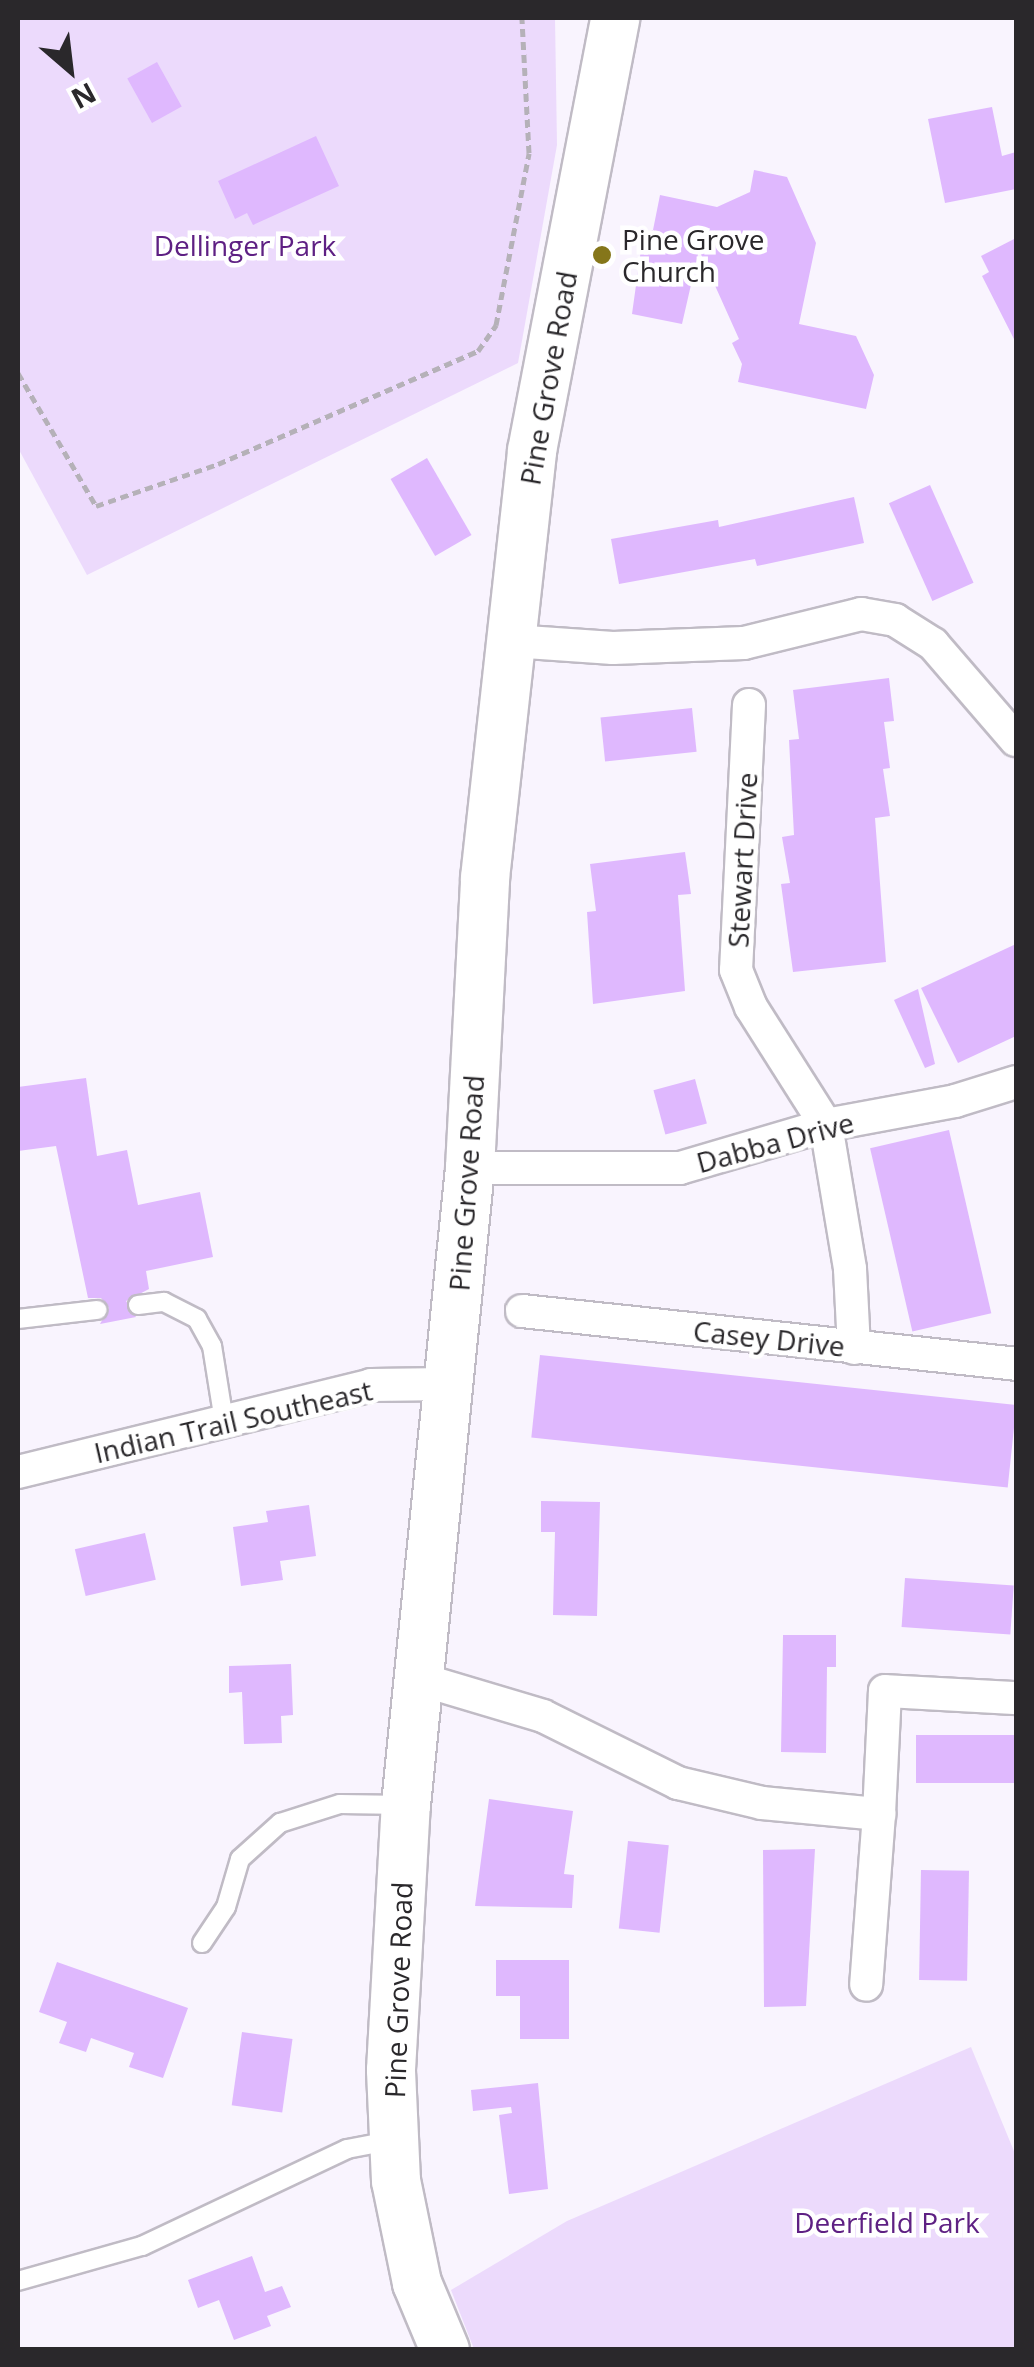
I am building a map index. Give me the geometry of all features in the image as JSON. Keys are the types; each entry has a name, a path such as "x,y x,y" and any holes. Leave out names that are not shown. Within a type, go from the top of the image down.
{"street":[{"name":"Pine Grove Road","path":"444,2350 417,2283 394,2140 391,2070 406,1805 470,1168 485,878 532,451 615,18"},
{"path":"512,641 613,648 744,643 861,614 895,620 933,644 1016,740"},
{"name":"Stewart Drive","path":"749,705 736,970 751,1007 796,1069 826,1126 850,1268 854,1348"},
{"name":"Dabba Drive","path":"470,1168 680,1168 826,1126 955,1102 1016,1082"},
{"name":"Casey Drive","path":"522,1311 1016,1364"},
{"name":"Indian Trail Southeast","path":"18,1472 372,1386 450,1384"},
{"path":"419,1679 543,1716 678,1782 762,1802 879,1814"},
{"path":"866,1985 885,1692 1016,1698"}],"lane":[{"path":"138,1305 164,1302 196,1318 212,1346 224,1421"},
{"path":"18,1319 98,1310"},
{"path":"202,1944 226,1907 240,1859 280,1823 340,1804 406,1805"},
{"path":"18,2281 142,2246 347,2149 394,2140"}],"path":[{"path":"18,373 96,506 218,464 478,351 496,325 529,153 522,18"}],"green space":[{"name":"Dellinger Park","path":"18,18 555,18 557,145 518,363 87,575 18,448"},
{"name":"Deerfield Park","path":"971,2047 1016,2156 1016,2349 474,2349 451,2290 567,2221"}],"building":[{"path":"157,62 182,107 152,123 127,78"},
{"path":"992,107 1002,156 1016,152 1016,189 945,203 928,119"},
{"path":"316,136 339,186 253,225 247,213 235,219 218,181"},
{"path":"754,170 787,177 816,243 799,324 856,336 874,375 866,409 738,382 742,364 732,343 739,339 699,250 682,324 632,314 643,235 653,230 660,195 717,207 750,192"},
{"path":"1016,238 1016,343 982,276 989,272 981,256"},
{"path":"427,458 472,535 435,556 391,479"},
{"path":"930,485 974,583 932,601 889,503"},
{"path":"854,497 864,543 757,566 755,559 619,584 611,539 718,520 719,527"},
{"path":"889,678 894,721 884,722 890,768 883,769 890,816 875,818 886,962 793,972 781,884 790,883 782,837 794,835 789,740 799,739 793,690"},
{"path":"692,708 697,752 605,761 601,718"},
{"path":"685,852 691,894 678,895 685,991 593,1004 587,912 596,911 590,864"},
{"path":"1016,944 1016,1036 958,1063 921,988"},
{"path":"918,989 935,1064 925,1068 894,1000"},
{"path":"86,1078 97,1156 127,1150 138,1205 200,1192 213,1257 146,1271 149,1289 126,1301 136,1317 100,1324 109,1308 101,1298 88,1298 56,1146 18,1151 18,1087"},
{"path":"695,1079 707,1123 665,1135 653,1090"},
{"path":"949,1130 991,1313 912,1331 870,1148"},
{"path":"540,1355 1016,1405 1008,1488 531,1438"},
{"path":"541,1501 600,1502 597,1616 553,1615 555,1532 541,1532"},
{"path":"309,1505 316,1556 280,1561 283,1580 241,1586 233,1527 268,1522 266,1511"},
{"path":"145,1533 156,1580 86,1596 75,1549"},
{"path":"905,1578 1014,1586 1010,1634 902,1627"},
{"path":"783,1635 836,1635 836,1667 827,1667 826,1753 781,1752"},
{"path":"291,1664 293,1715 281,1716 282,1743 244,1744 242,1692 229,1693 229,1666"},
{"path":"916,1735 1016,1735 1016,1783 916,1783"},
{"path":"489,1799 573,1811 564,1874 574,1875 572,1908 475,1906"},
{"path":"628,1841 669,1845 660,1933 619,1929"},
{"path":"815,1849 806,2006 764,2007 763,1850"},
{"path":"921,1870 969,1871 967,1981 919,1980"},
{"path":"496,1960 569,1960 569,2039 520,2039 520,1996 496,1996"},
{"path":"57,1962 188,2008 163,2078 129,2067 134,2053 91,2038 86,2052 59,2043 67,2022 39,2012"},
{"path":"242,2032 293,2039 282,2112 232,2105"},
{"path":"538,2083 548,2189 509,2194 499,2115 512,2113 511,2107 473,2111 471,2090"},
{"path":"252,2256 265,2292 282,2286 291,2307 267,2316 271,2326 234,2340 219,2300 198,2308 188,2280"}],"place":[{"name":"Pine Grove Church","path":"602,255"}]}
